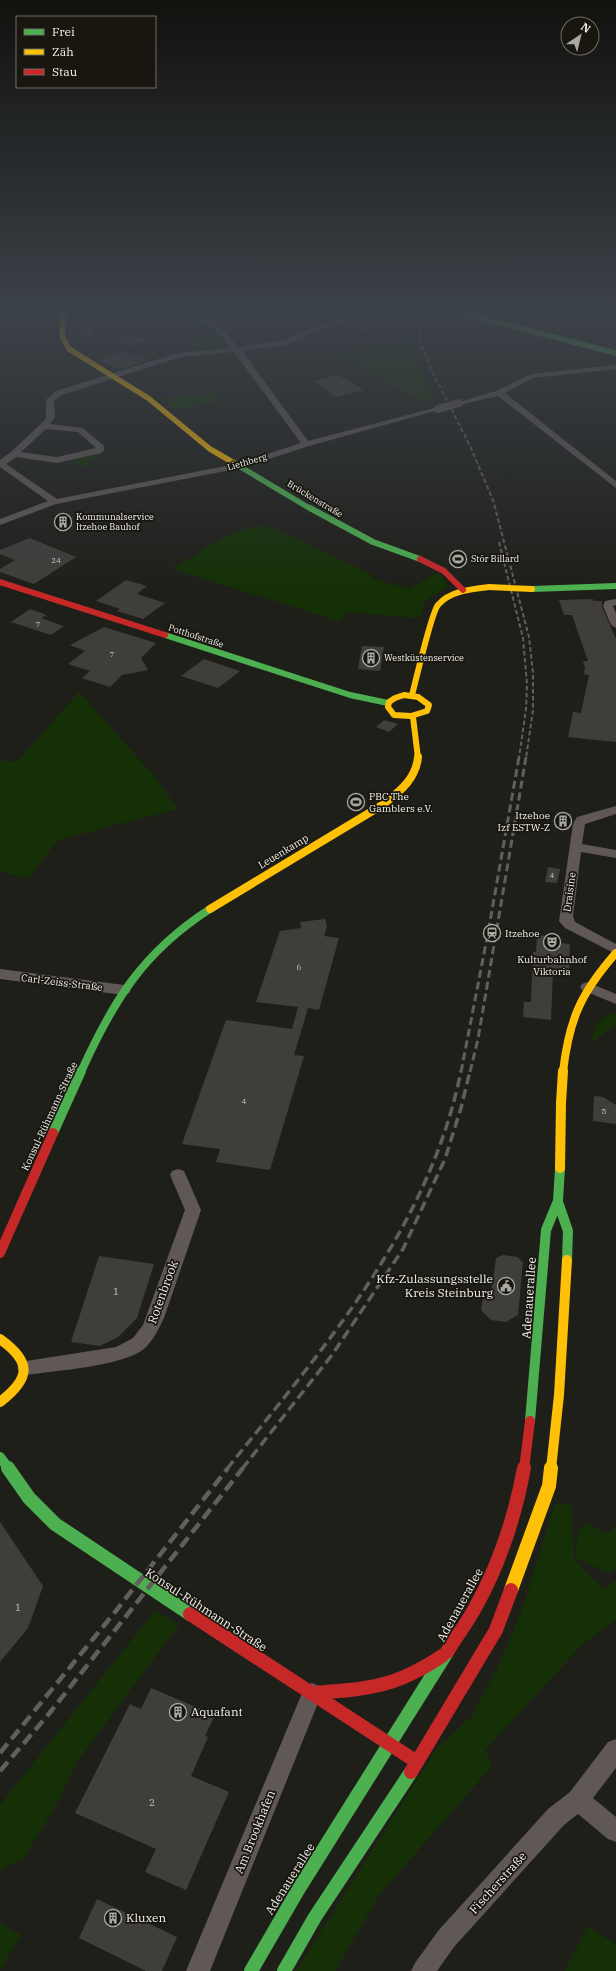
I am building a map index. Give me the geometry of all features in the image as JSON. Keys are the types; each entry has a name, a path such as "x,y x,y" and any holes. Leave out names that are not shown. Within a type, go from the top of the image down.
{"street":[{"path":"50,403 51,417 44,426 14,454 0,464 55,502"},
{"name":"Brückenstraße","path":"154,403 210,449 238,466 340,526 373,542 437,565 448,572 463,590"},
{"path":"276,403 306,444"},
{"name":"Liethberg","path":"0,522 34,508 55,502 238,466 306,444 463,403"},
{"path":"512,403 616,485"},
{"path":"14,454 57,460 98,451 101,448 80,430 44,426"},
{"name":"Potthofstraße","path":"0,582 350,695 388,703"},
{"path":"412,696 436,607 447,596 463,590 489,587 532,589 616,586"},
{"path":"615,618 608,606 609,603 616,602"},
{"path":"412,696 423,699 429,705 427,711 413,717 402,717 393,714 388,708 388,703 397,697 412,696"},
{"name":"Leuenkamp","path":"124,990 149,958 186,925 375,809 399,792 414,775 420,761 419,747 413,717"},
{"name":"Draisine","path":"616,810 581,820 575,847 566,916 566,922 570,925 616,950"},
{"path":"575,847 616,854"},
{"name":"Adenauerallee","path":"251,1971 304,1876 392,1744 447,1651 465,1626 490,1577 517,1507 528,1447 546,1230 558,1202 565,1057 572,1026 588,987 597,972 616,953"},
{"name":"Carl-Zeiss-Straße","path":"0,974 124,990"},
{"path":"588,987 616,999"},
{"name":"Konsul-Rühmann-Straße","path":"0,1253 91,1052 124,990"},
{"name":"Rotenbrook","path":"26,1368 116,1354 132,1348 145,1337 155,1318 193,1210 178,1175"},
{"name":"Adenauerallee","path":"284,1971 315,1917 417,1762 496,1630 537,1522 549,1486 560,1380 568,1231 558,1202"},
{"path":"0,1339 13,1346 22,1356 26,1368 24,1378 18,1388 11,1395 0,1402"},
{"name":"Konsul-Rühmann-Straße","path":"0,1458 38,1509 65,1532 392,1744 417,1762"},
{"path":"312,1693 382,1687 399,1681 423,1669 447,1651"},
{"name":"Am Brookhafen","path":"198,1971 312,1693"},
{"name":"Fischerstraße","path":"423,1971 446,1939 556,1817 578,1800 616,1750"},
{"path":"578,1800 616,1831"}],"green space":[{"path":"166,403 220,403 173,409"},
{"path":"95,453 100,458 89,460 93,465 83,467 72,458"},
{"path":"259,525 265,529 271,527 372,574 371,578 409,589 438,572 448,585 439,593 428,599 422,609 420,618 348,612 339,621 172,569 227,535"},
{"path":"79,692 155,777 178,809 58,840 28,879 0,871 0,760 17,762"},
{"path":"616,1013 616,1024 595,1041 591,1042 594,1031 599,1023 606,1017"},
{"path":"555,1504 571,1505 574,1560 603,1589 616,1580 616,1619 583,1644 485,1750 492,1766 380,1894 335,1971 296,1971 437,1748 471,1717 497,1669 522,1610"},
{"path":"587,1524 607,1534 616,1526 616,1567 609,1573 576,1558 576,1545 580,1528"},
{"path":"155,1611 179,1625 79,1759 58,1802 23,1860 5,1867 0,1872 0,1805"},
{"path":"0,1923 21,1935 0,1970"},
{"path":"588,1926 616,1945 616,1971 565,1971"}],"building":[{"path":"30,538 76,557 34,584 0,572 0,569 15,560 0,554 0,550"},
{"path":"126,580 147,586 137,594 165,603 143,619 117,611 120,609 96,601"},
{"path":"593,599 593,601 602,601 602,607 616,639 616,742 568,737 573,712 581,713 589,675 584,674 585,668 583,661 588,661 572,615 564,615 559,600"},
{"path":"30,609 47,615 41,618 64,626 51,635 11,622"},
{"path":"104,627 156,643 141,658 148,670 122,675 110,687 82,678 90,671 68,664 85,651 70,645"},
{"name":"Westküstenservice","path":"362,646 384,647 380,671 358,669"},
{"path":"204,659 240,671 218,688 181,676"},
{"path":"384,720 398,724 389,732 376,727"},
{"name":"Itzehoe Izf ESTW-Z","path":"558,812 571,814 569,830 555,828"},
{"path":"548,867 560,869 557,883 545,882"},
{"path":"325,919 327,926 324,936 339,938 319,1010 308,1008 294,1055 304,1056 270,1170 216,1162 220,1149 182,1144 226,1020 292,1029 298,1007 256,1002 280,931 301,928 300,922"},
{"path":"537,935 560,937 560,943 570,944 569,974 553,972 551,1020 523,1017 524,1002 531,1002 533,952 536,952"},
{"path":"594,1096 603,1097 616,1105 616,1124 593,1121"},
{"name":"Kfz-Zulassungsstelle Kreis Steinburg","path":"503,1255 517,1257 523,1262 518,1315 506,1322 491,1320 481,1310 483,1299 491,1294 496,1258"},
{"path":"99,1256 154,1264 137,1318 118,1337 100,1346 71,1342"},
{"path":"0,1522 43,1586 28,1628 0,1662"},
{"path":"151,1688 215,1715 205,1736 208,1737 191,1776 229,1792 186,1890 145,1872 156,1849 75,1813 130,1704 141,1709"},
{"name":"Kluxen","path":"97,1899 177,1937 162,1971 146,1971 79,1938"}],"railway":[{"path":"448,403 470,446 493,500 529,637 533,673 533,710 526,758"},
{"path":"499,542 523,638 527,684 526,709 519,758"},
{"path":"461,1072 488,933 519,757"},
{"path":"470,1072 478,1039 526,757"},
{"path":"227,1469 300,1378 335,1331 368,1284 398,1234 425,1183 446,1128 461,1071"},
{"path":"242,1469 332,1355 403,1249 445,1159 461,1108 470,1071"},
{"path":"0,1753 115,1612 228,1468"},
{"path":"0,1771 48,1715 243,1468"}],"traffic: fast":[{"path":"234,463 337,524 373,542 420,559"},
{"path":"532,589 616,586"},
{"path":"165,635 350,695 388,703"},
{"path":"53,1133 104,1024 132,978 162,945 210,909"},
{"path":"530,1421 546,1230 558,1201 560,1168"},
{"path":"558,1202 568,1231 567,1260"},
{"path":"0,1457 29,1498 55,1524 190,1614"},
{"path":"251,1971 298,1890 447,1652"},
{"path":"284,1971 315,1917 411,1772"}],"traffic: slow":[{"path":"154,403 210,449 234,463"},
{"path":"412,695 436,607 447,597 453,594 467,590 489,587"},
{"path":"489,587 532,589"},
{"path":"404,695 418,697 429,705 427,711 417,715 405,717 394,715 390,712 388,707 389,702 391,699 404,695"},
{"path":"210,909 351,825 384,804 398,793 409,782 417,764 418,744 413,717"},
{"path":"560,1168 562,1081 569,1037 575,1017 586,991 616,953"},
{"path":"511,1590 549,1486 559,1395 567,1260"},
{"path":"0,1339 19,1355 25,1370 23,1378 18,1386 11,1394 0,1402"}],"traffic: jam":[{"path":"420,559 444,571 463,590"},
{"path":"0,582 165,635"},
{"path":"0,1253 53,1133"},
{"path":"447,1652 475,1608 505,1540 519,1494 528,1446 530,1421"},
{"path":"411,1772 496,1630 511,1590"},
{"path":"190,1614 417,1762"},
{"path":"312,1693 365,1689 380,1686 409,1676 442,1656"}],"place":[{"name":"Kommunalservice Itzehoe Bauhof","path":"63,522"},
{"name":"Stör Billard","path":"458,559"},
{"name":"Westküstenservice","path":"371,658"},
{"name":"PBC The Gamblers e.V.","path":"356,802"},
{"name":"Itzehoe Izf ESTW-Z","path":"563,821"},
{"name":"Itzehoe","path":"492,933"},
{"name":"Kulturbahnhof Viktoria","path":"552,942"},
{"name":"Kfz-Zulassungsstelle Kreis Steinburg","path":"506,1286"},
{"name":"Aquafant","path":"178,1712"},
{"name":"Kluxen","path":"113,1918"}]}
